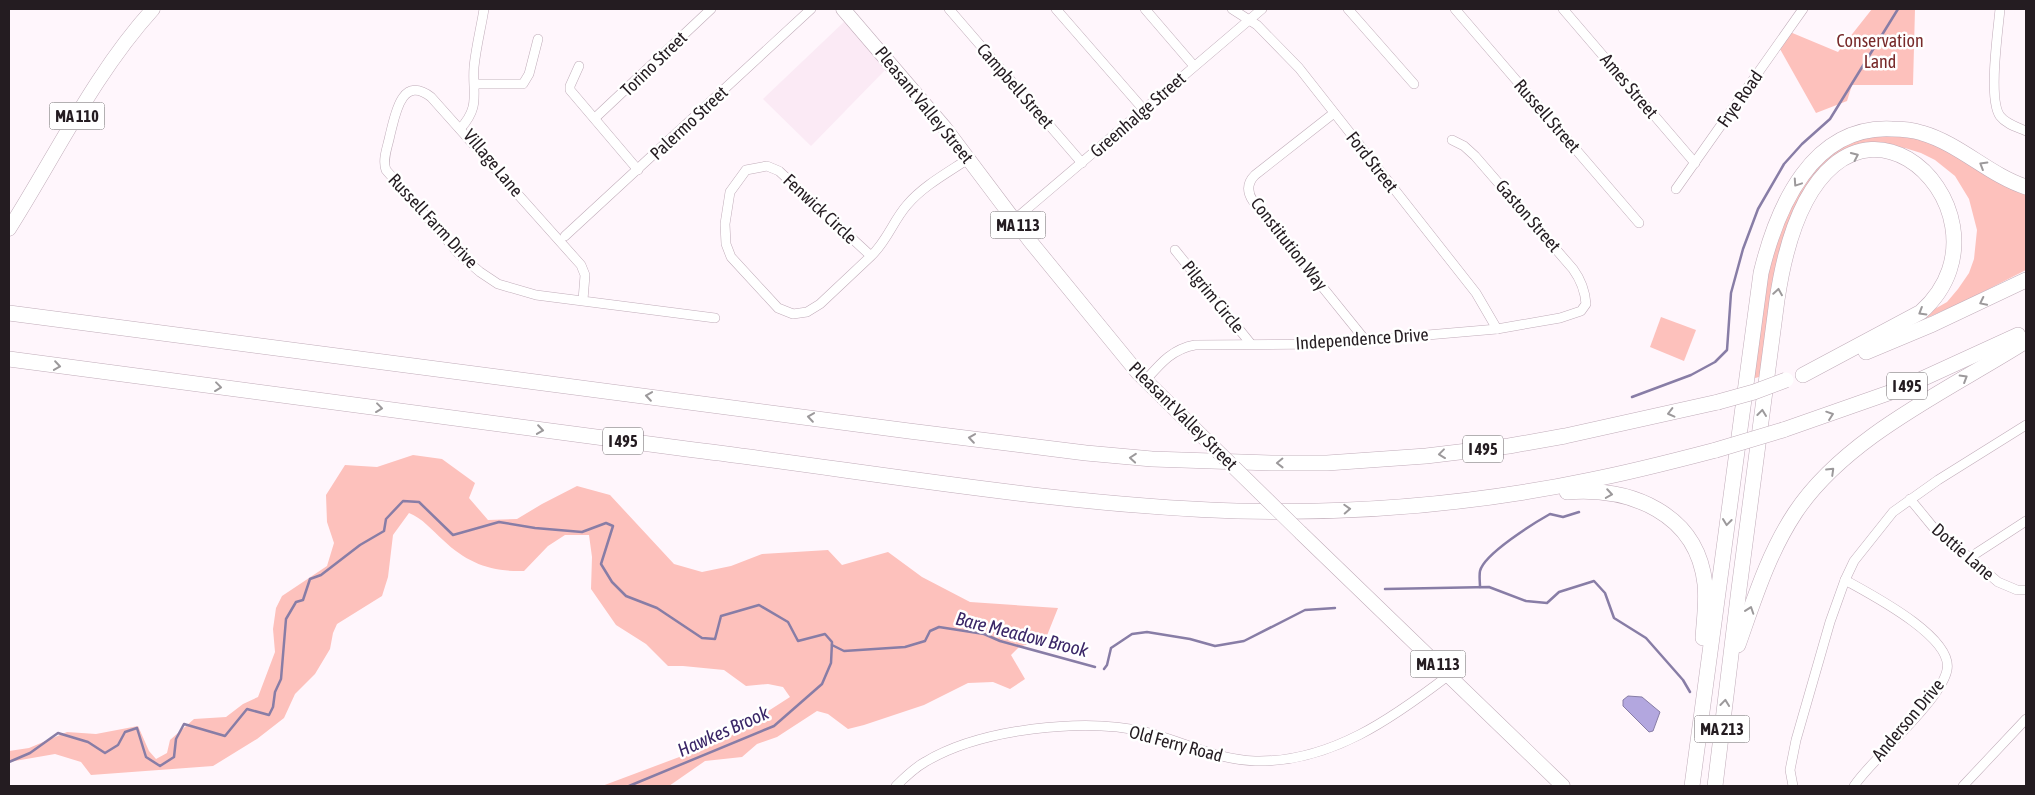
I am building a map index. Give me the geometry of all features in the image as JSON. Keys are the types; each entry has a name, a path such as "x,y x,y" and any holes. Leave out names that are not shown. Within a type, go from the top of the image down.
{"highway":[{"path":"1693,782 1761,273 1774,226 1791,192 1810,166 1827,149 1854,134 1880,128 1922,133 1948,144 2007,179 2026,187"},
{"path":"1729,673 1779,286 1791,240 1805,208 1817,189 1834,170 1846,161 1865,152 1896,149 1929,159"},
{"path":"1803,375 1892,329 1937,302 1949,292 1963,274"},
{"name":"I 495","path":"9,312 1086,453 1166,460 1271,463 1327,462 1426,456 1509,446 1565,436 1718,402 1803,375 1933,324 2026,280"},
{"name":"I 495","path":"9,359 642,444 1117,504 1238,511 1341,510 1411,505 1508,494 1617,475 1716,450 1783,430 1900,389 2026,331"},
{"path":"1729,673 1770,558 1795,513 1820,481 1858,446 2026,340"},
{"path":"1508,494 1590,492 1620,495 1661,511 1676,523 1687,536 1699,559 1705,584 1702,663 1693,782"},
{"name":"MA 213","path":"1715,786 1729,673"}],"main road":[{"name":"MA 110","path":"9,229 98,81 132,32 152,9"},
{"name":"Pleasant Valley Street","path":"843,9 910,86 1014,220 1145,381 1562,786"}],"street":[{"name":"Village Lane","path":"484,9 474,68 473,110 469,119 460,129 581,265 585,275 583,300"},
{"name":"Torino Street","path":"595,118 711,9"},
{"name":"Palermo Street","path":"565,236 812,9"},
{"name":"Campbell Street","path":"948,9 1082,164"},
{"path":"1056,9 1144,110"},
{"path":"1145,9 1194,66"},
{"name":"Ford Street","path":"1232,9 1266,33 1299,68 1476,293 1497,329"},
{"name":"Greenhalge Street","path":"1014,220 1262,9"},
{"path":"1348,9 1414,84"},
{"name":"Russell Street","path":"1455,9 1639,223"},
{"name":"Ames Street","path":"1563,9 1695,163"},
{"name":"Frye Road","path":"1676,189 1803,9"},
{"path":"2000,9 1994,97 1998,112 2002,118 2026,131"},
{"path":"474,84 523,84 529,74 538,39"},
{"path":"579,66 570,90 638,170"},
{"name":"Russell Farm Drive","path":"460,129 427,94 415,91 407,93 401,98 397,106 385,159 386,170 459,254 480,272 498,284 536,294 715,318"},
{"name":"Constitution Way","path":"1334,113 1255,176 1250,182 1248,192 1253,201 1366,341"},
{"name":"Gaston Street","path":"1452,140 1464,146 1480,161 1573,269 1581,281 1586,304"},
{"name":"Fenwick Circle","path":"871,256 779,171 767,166 746,170 730,192 725,224 726,244 731,257 778,308 794,314 807,312 820,304 880,248 905,207 917,194 968,159"},
{"name":"Pilgrim Circle","path":"1175,250 1251,344"},
{"name":"Independence Drive","path":"1145,381 1165,358 1184,347 1205,344 1366,341 1497,329 1560,318 1581,311 1586,304"},
{"path":"1793,786 1790,770 1796,740 1830,622 1854,561 1888,517 1910,499 2026,425"},
{"name":"Dottie Lane","path":"1910,499 1926,520 1998,582 2017,590 2026,590"},
{"path":"1969,558 2026,522"},
{"name":"Anderson Drive","path":"1845,580 1902,614 1926,632 1941,648 1948,660 1947,673 1936,692 1896,739 1862,774 1854,786"},
{"name":"Old Ferry Road","path":"896,786 923,762 981,738 1070,725 1109,727 1145,732 1225,758 1256,761 1289,758 1334,747 1356,738 1415,701 1449,675"},
{"path":"1963,786 2026,719"}],"shaded area":[{"path":"845,21 886,69 811,146 763,99"},
{"path":"1628,696 1642,697 1660,712 1653,731 1649,732 1623,706 1623,700"}],"green space":[{"name":"Conservation Land","path":"1872,9 1915,9 1913,85 1852,85 1847,101 1816,113 1780,49 1790,32 1838,52"},
{"path":"1890,134 1916,138 1937,146 2026,192 2026,270 1965,301 1913,324 1912,322 1947,302 1969,273 1974,259 1977,230 1969,199 1955,176 1935,160 1905,148 1889,147 1838,163 1790,228 1774,282 1762,376 1749,380 1762,280 1781,216 1827,154 1865,136"},
{"path":"1661,317 1696,330 1684,361 1650,347"},
{"path":"413,455 442,459 475,483 469,498 488,520 517,519 577,486 610,495 674,564 702,572 731,566 762,554 828,550 842,565 888,552 922,577 970,602 1058,608 1046,638 1019,647 1011,655 1025,679 1010,689 993,682 968,683 924,705 848,729 828,714 817,711 777,737 757,744 742,757 705,761 669,786 602,786 722,741 790,697 783,687 768,684 746,686 724,670 668,666 646,644 616,625 591,589 592,557 589,535 565,535 548,546 524,571 501,570 490,568 461,555 423,521 409,513 393,535 388,577 382,596 337,624 330,649 315,674 295,694 284,718 257,739 213,766 91,775 81,762 55,754 9,762 9,751 29,748 67,732 96,734 138,726 149,751 156,759 167,753 170,740 194,719 226,717 243,704 258,697 275,652 273,629 276,608 282,596 327,566 334,543 327,522 326,495 345,465 377,467"}],"waterway":[{"path":"1632,397 1691,375 1715,362 1727,350 1731,293 1743,249 1758,209 1784,164 1802,144 1830,119 1898,9"},
{"name":"Hawkes Brook","path":"9,762 30,753 58,733 88,742 105,753 118,745 125,732 137,728 146,757 160,766 174,757 176,739 184,724 225,736 247,709 269,715 273,707 275,692 281,679 286,619 296,602 303,600 310,579 321,575 360,545 384,531 386,519 403,501 419,502 453,535 499,522 535,528 582,532 606,523 613,526 601,564 612,582 626,596 657,608 702,638 715,639 721,616 759,605 788,622 798,641 825,634 832,642 831,663 822,684 774,726 629,786"},
{"path":"1480,587 1480,571 1484,564 1490,556 1510,539 1550,514 1563,517 1579,512"},
{"name":"Bare Meadow Brook","path":"1385,589 1489,587 1526,601 1547,603 1559,592 1594,581 1605,593 1614,618 1646,638 1683,680 1690,692"},
{"name":"Bare Meadow Brook","path":"1104,669 1107,665 1111,648 1132,634 1147,632 1190,639 1215,646 1244,641 1305,610 1335,608"},
{"name":"Bare Meadow Brook","path":"832,645 844,651 905,647 925,641 930,631 939,627 984,634 1000,641 1095,667"}]}
